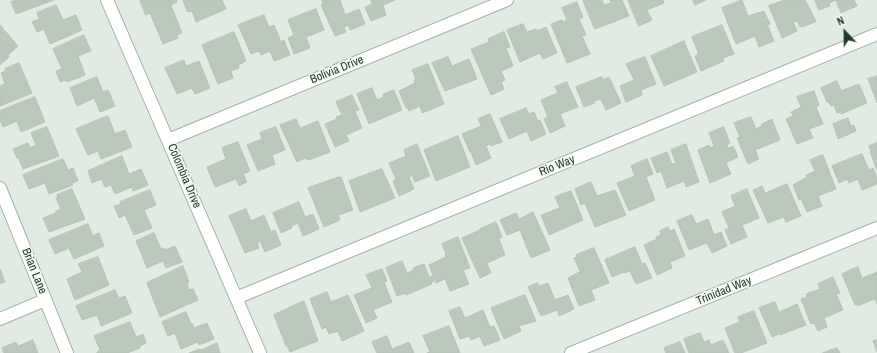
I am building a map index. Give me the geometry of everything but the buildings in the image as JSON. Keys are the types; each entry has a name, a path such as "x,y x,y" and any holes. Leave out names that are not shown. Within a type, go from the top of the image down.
{"street":[{"name":"Colombia Drive","path":"107,0 260,353"},
{"name":"Bolivia Drive","path":"168,140 507,0"},
{"name":"Rio Way","path":"236,298 877,34"},
{"name":"Brian Lane","path":"0,188 67,353"},
{"name":"Trinidad Way","path":"571,353 877,228"},
{"path":"0,319 46,300"}]}
